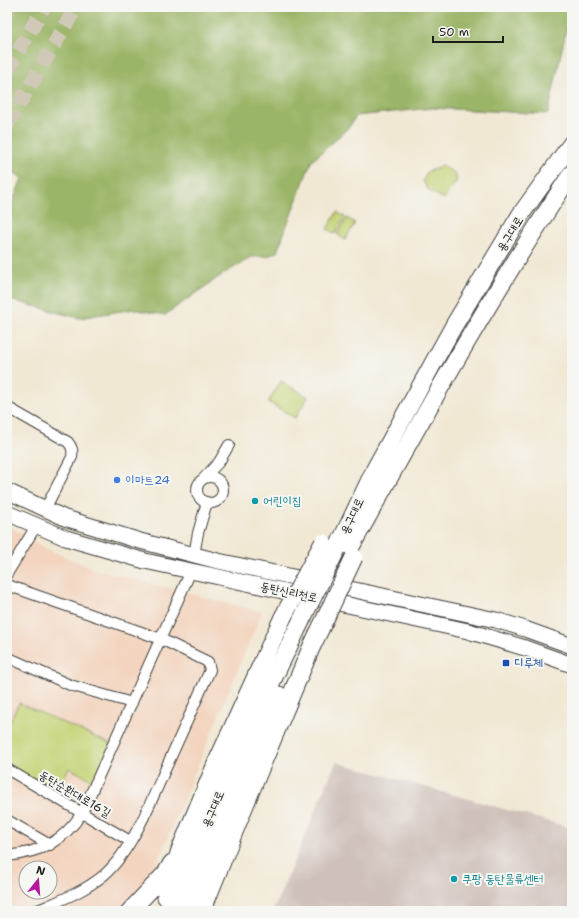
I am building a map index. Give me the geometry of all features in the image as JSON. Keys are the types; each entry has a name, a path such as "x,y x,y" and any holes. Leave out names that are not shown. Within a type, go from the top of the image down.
{"highway":[{"name":"용구대로","path":"365,504 376,467 453,327 522,214 572,143"},
{"name":"용구대로","path":"186,911 206,858 311,624 340,551 365,504 572,173"},
{"path":"162,911 180,850 216,764 283,618 340,551 365,504"},
{"name":"용구대로","path":"172,911 193,854 231,766 311,624"},
{"path":"207,908 311,624"},
{"path":"130,911 166,873 180,850"}],"main road":[{"name":"동탄신리천로","path":"7,491 65,518 140,541 194,555 490,619 572,646"},
{"name":"동탄신리천로","path":"7,513 66,538 145,561 468,631 525,648 572,665"},
{"path":"191,571 194,555"}],"street":[{"path":"7,407 68,442 73,450 72,457 45,509"},
{"path":"219,462 217,472 222,488 221,496 215,502 207,502 200,498 198,494 198,485 219,462 229,445"},
{"path":"203,479 212,477 219,481"},
{"path":"194,555 198,533 207,502"},
{"path":"7,574 36,526"},
{"path":"7,856 32,852 50,845 68,831 82,813 191,571"},
{"path":"7,585 161,639 208,662 210,670 148,808 116,863 105,874 76,894 38,910 32,911"},
{"path":"7,657 70,685 132,703"},
{"name":"동탄순환대로16길","path":"7,769 130,841"},
{"path":"7,820 50,845"}],"shaded area":[{"path":"7,525 45,548 94,569 262,612 152,875 122,911 7,911"},
{"name":"쿠팡 동탄물류센터","path":"336,762 572,828 572,911 273,911"}],"green space":[{"path":"7,7 571,8 548,114 432,108 356,116 350,126 311,162 277,252 268,256 252,257 223,274 165,315 133,309 79,318 7,299 7,217 22,178 7,168"},
{"path":"442,165 455,174 457,180 444,199 429,191 423,181 427,172"},
{"path":"337,212 345,217 335,234 327,229"},
{"path":"347,218 355,223 345,240 337,234"},
{"path":"281,381 308,397 295,418 268,402"},
{"path":"19,703 111,744 94,781 69,768 56,794 7,765 7,727"}],"tunnel":[{"path":"7,71 44,7"},
{"path":"7,125 76,7"}],"place":[{"name":"이마트24","path":"117,480"},
{"name":"어린이집","path":"255,501"},
{"name":"디루체","path":"506,663"},
{"name":"쿠팡 동탄물류센터","path":"454,879"}]}
